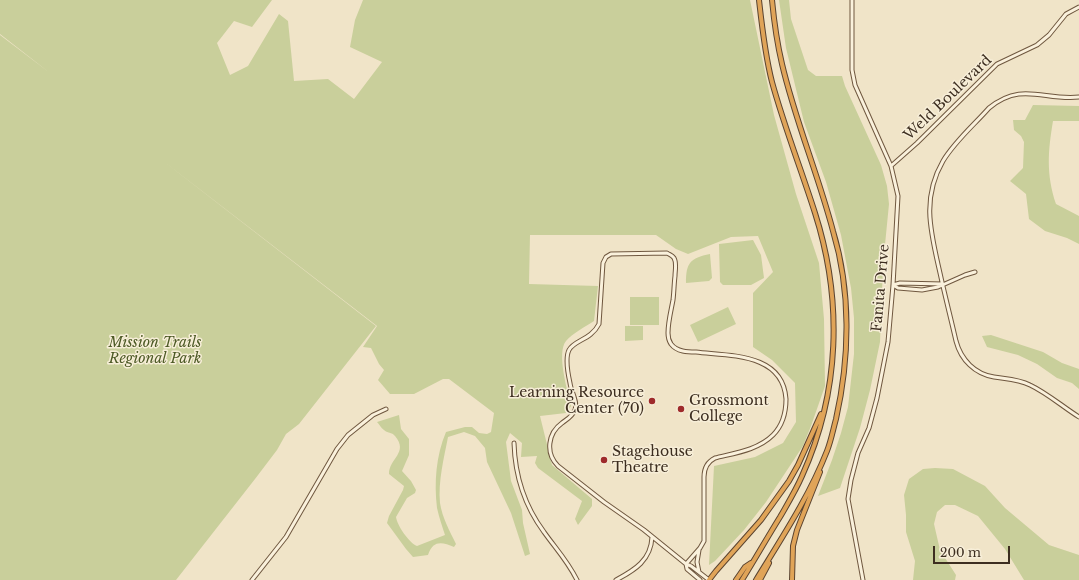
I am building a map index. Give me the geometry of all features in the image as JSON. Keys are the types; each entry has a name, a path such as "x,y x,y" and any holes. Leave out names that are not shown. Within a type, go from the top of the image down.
{"highway":[{"path":"742,580 793,495 802,476 825,409 835,342 834,313 828,262 816,214 772,81 762,32 759,0"},
{"path":"756,580 813,482 826,452 839,404 844,373 846,339 844,286 834,232 794,109 782,63 772,0"},
{"path":"709,580 716,570 761,520 789,481 807,447 818,419 825,409"},
{"path":"792,580 793,551 797,530 818,479 826,452"},
{"path":"760,580 778,544"},
{"path":"736,580 745,567 753,562"}],"street":[{"name":"Fanita Drive","path":"852,0 852,70 855,85 891,166 898,196 888,342 877,398 869,428 858,453 848,499 863,580"},
{"name":"Weld Boulevard","path":"891,166 917,143 997,64 1037,45 1049,35 1066,14 1079,7"},
{"path":"1079,97 1030,93 1020,94 1006,97 989,108 947,155 935,179 929,211 931,230 943,284 957,345 962,356 970,366 987,376 1016,380 1029,384 1079,418"},
{"path":"699,572 697,562 700,548 704,540 705,467 709,461 715,458 756,447 767,441 774,434 783,420 785,414 785,393 779,377 768,366 760,361 746,357 684,351 673,346 668,339 668,332 673,298 676,263 675,259 667,253 615,253 606,257 604,260 599,324 596,330 588,337 572,346 568,352 568,374 575,402 575,410 571,417 561,423 555,431 549,444 550,451 554,462 558,466 709,580"},
{"path":"893,285 898,288 922,290 938,287 975,272"},
{"path":"893,285 900,283 943,284"},
{"path":"252,580 286,537 337,449 344,440 360,424 373,415 386,409"},
{"path":"514,443 517,474 524,499 544,532 570,566 577,580"},
{"path":"616,580 628,574 645,559 651,548 652,536"},
{"path":"686,564 700,548"},
{"path":"686,564 687,569 700,580"}],"green space":[{"name":"Mission Trails Regional Park","path":"0,0 272,0 252,27 234,21 217,43 230,75 248,66 279,14 288,21 294,81 328,79 354,99 382,62 350,47 355,20 363,0 750,0 774,115 796,194 819,263 824,319 825,386 803,446 766,502 744,530 715,561 709,565 714,466 755,457 783,443 796,422 795,383 772,360 753,347 753,293 773,272 758,236 731,237 688,254 676,249 656,235 530,235 529,284 598,286 594,321 572,335 563,347 562,363 571,406 566,413 540,416 552,465 592,499 592,506 578,525 575,519 582,501 538,468 535,463 537,456 521,457 522,443 510,433 506,442 511,481 522,510 523,523 530,554 525,556 511,513 487,462 485,448 475,436 464,432 448,437 440,486 440,503 442,514 456,544 454,547 442,543 438,544 432,547 428,555 413,557 387,523 404,486 389,474 390,468 399,451 399,442 394,435 385,431 377,422 399,415 401,429 409,439 409,455 402,471 411,481 416,490 415,493 407,498 396,517 404,533 410,541 417,546 445,535 437,508 436,489 438,460 446,432 465,427 472,427 479,433 487,434 491,432 494,413 449,379 443,379 414,394 390,394 378,380 384,370 379,364 371,348 363,347 377,326 158,157 376,326 299,424 286,434 277,450 176,580 0,580 0,35 50,73 0,34"},
{"path":"779,0 789,0 791,19 808,70 816,76 842,76 845,86 881,165 887,186 889,204 883,265 880,342 870,390 860,428 840,488 818,496 832,460 848,407 854,354 854,318 851,288 841,235 826,182 804,122 786,48"},
{"path":"1033,105 1079,106 1079,121 1053,121 1050,142 1049,172 1056,204 1079,216 1079,244 1067,238 1045,231 1029,219 1026,194 1010,181 1023,168 1024,142 1021,136 1014,130 1013,120 1025,120"},
{"path":"753,240 761,255 764,278 751,285 723,285 720,282 719,244"},
{"path":"710,254 712,278 709,281 686,283 686,276 690,262 698,257"},
{"path":"630,297 659,297 659,325 630,325"},
{"path":"728,307 736,324 698,342 690,325"},
{"path":"625,326 643,326 643,340 625,341"},
{"path":"991,335 1043,352 1062,363 1079,369 1079,389 1072,383 1057,378 1037,364 1018,355 987,347 982,336"},
{"path":"923,469 953,469 985,486 1005,508 1049,545 1079,555 1079,580 1024,580 1005,549 978,516 955,505 945,505 937,512 934,524 940,550 956,575 955,580 913,580 915,561 906,532 904,495 909,479"}],"place":[{"name":"Learning Resource Center (70)","path":"652,401"},
{"name":"Grossmont College","path":"681,409"},
{"name":"Stagehouse Theatre","path":"604,460"}]}
